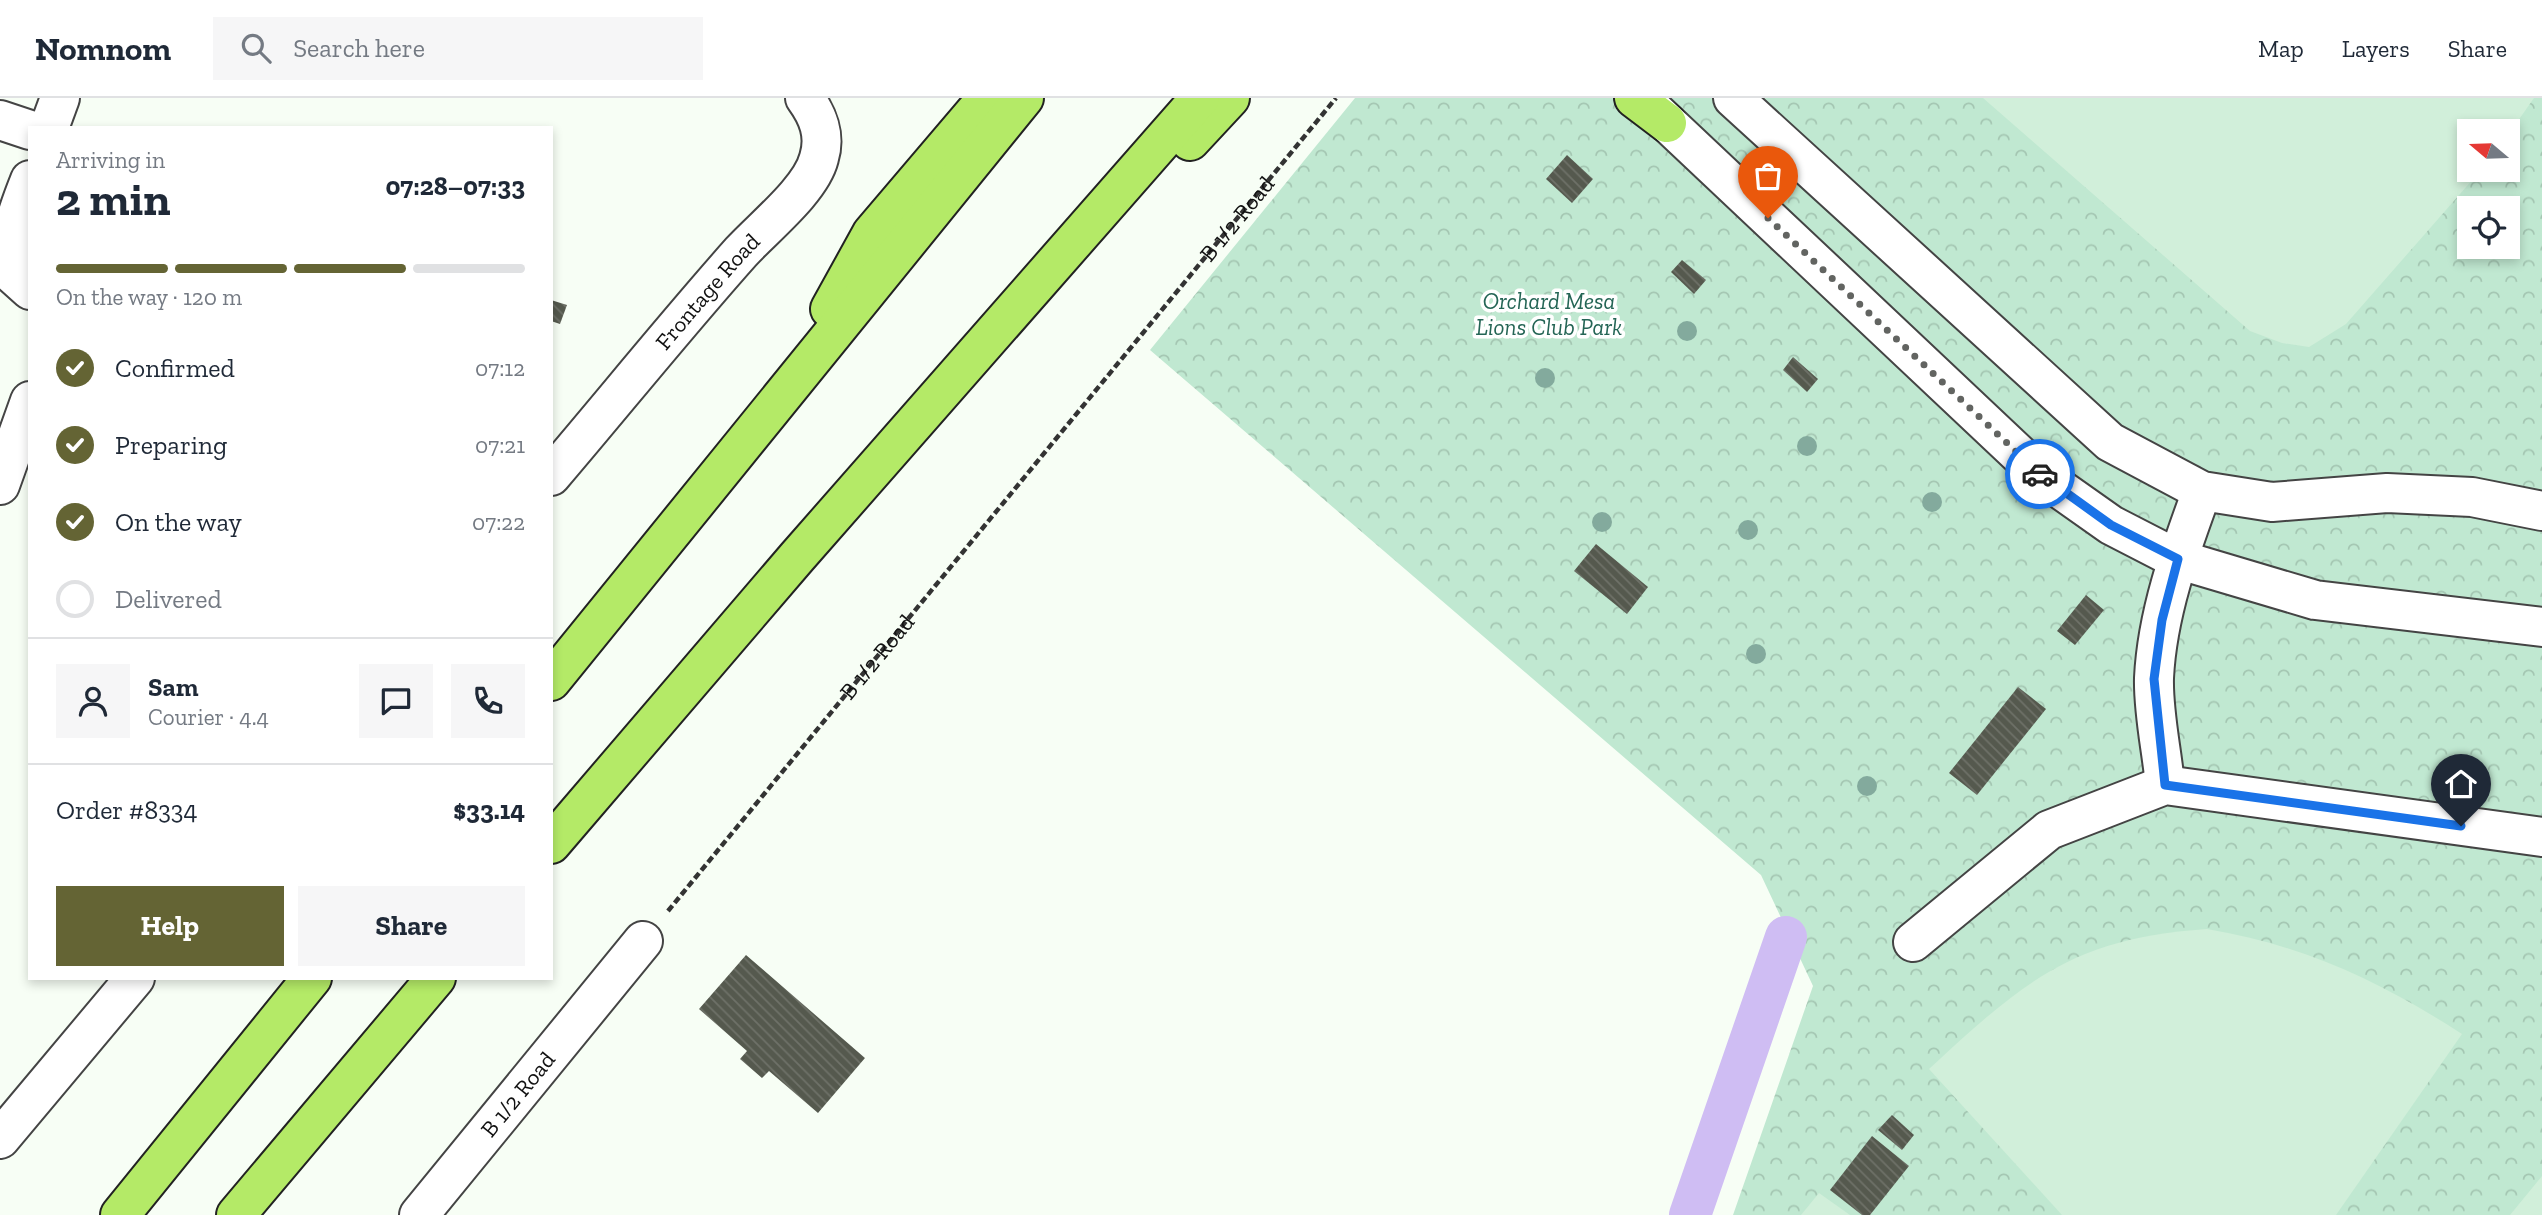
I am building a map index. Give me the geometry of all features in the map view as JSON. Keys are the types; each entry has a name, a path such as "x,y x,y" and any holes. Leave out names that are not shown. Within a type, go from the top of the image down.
{"highway":[{"path":"777,403 872,233 987,98"},
{"path":"553,679 1024,98"},
{"path":"553,842 797,557 1200,98"},
{"path":"797,557 1230,98"},
{"path":"1634,98 1654,110"},
{"path":"120,1215 310,980"},
{"path":"236,1215 434,980"}],"street":[{"path":"50,126 60,98"},
{"name":"Frontage Road","path":"553,474 741,252 810,176 820,158 821,137 817,115 805,98"},
{"path":"1733,98 2110,442 2202,491 2272,502 2387,493 2472,497 2542,511"},
{"path":"1654,110 2043,477 2111,525 2178,559 2315,600 2542,627"},
{"path":"0,120 28,129"},
{"path":"28,185 16,215 9,271 28,288"},
{"path":"0,485 28,407"},
{"path":"2165,785 2154,679 2162,620 2178,559 2202,491"},
{"path":"1913,942 2049,830 2165,785 2542,837"},
{"name":"B 1/2 Road","path":"419,1215 643,941"},
{"path":"0,1139 133,980"}],"path":[{"name":"B 1/2 Road","path":"643,941 1336,98"}],"green space":[{"name":"Orchard Mesa Lions Club Park","path":"1355,98 2542,98 2542,1215 1733,1215 1813,986 1761,875 1150,350"},
{"path":"1983,98 2534,98 2519,119 2457,119 2457,182 2470,182 2346,324 2309,347 2282,343 2250,331"},
{"path":"2207,929 2276,945 2340,968 2401,997 2462,1034 2336,1215 2062,1215 1929,1069 1994,1011 2053,969 2120,942"},
{"path":"2542,1176 2542,1215 2510,1215"},
{"path":"1819,1193 1850,1215 1801,1215"}],"building":[{"path":"1567,155 1593,179 1572,203 1546,179"},
{"path":"1682,260 1706,280 1694,294 1671,272"},
{"path":"553,301 567,305 560,324 553,322"},
{"path":"1793,357 1818,379 1807,392 1783,370"},
{"path":"1596,544 1648,587 1627,614 1574,571"},
{"path":"2086,595 2104,610 2075,645 2057,631"},
{"path":"2018,687 2046,709 1977,795 1949,773"},
{"path":"746,955 865,1058 818,1113 769,1071 762,1078 740,1059 747,1051 699,1009"},
{"path":"1892,1115 1914,1135 1902,1150 1878,1130"},
{"path":"1872,1136 1909,1166 1870,1215 1862,1215 1830,1190"}],"waterway":[{"path":"1690,1215 1786,937"}],"way so far":[{"path":"1768,218 2040,474"}],"route":[{"path":"2040,474 2111,525 2178,559 2162,620 2154,679 2165,785 2461,826"}]}
